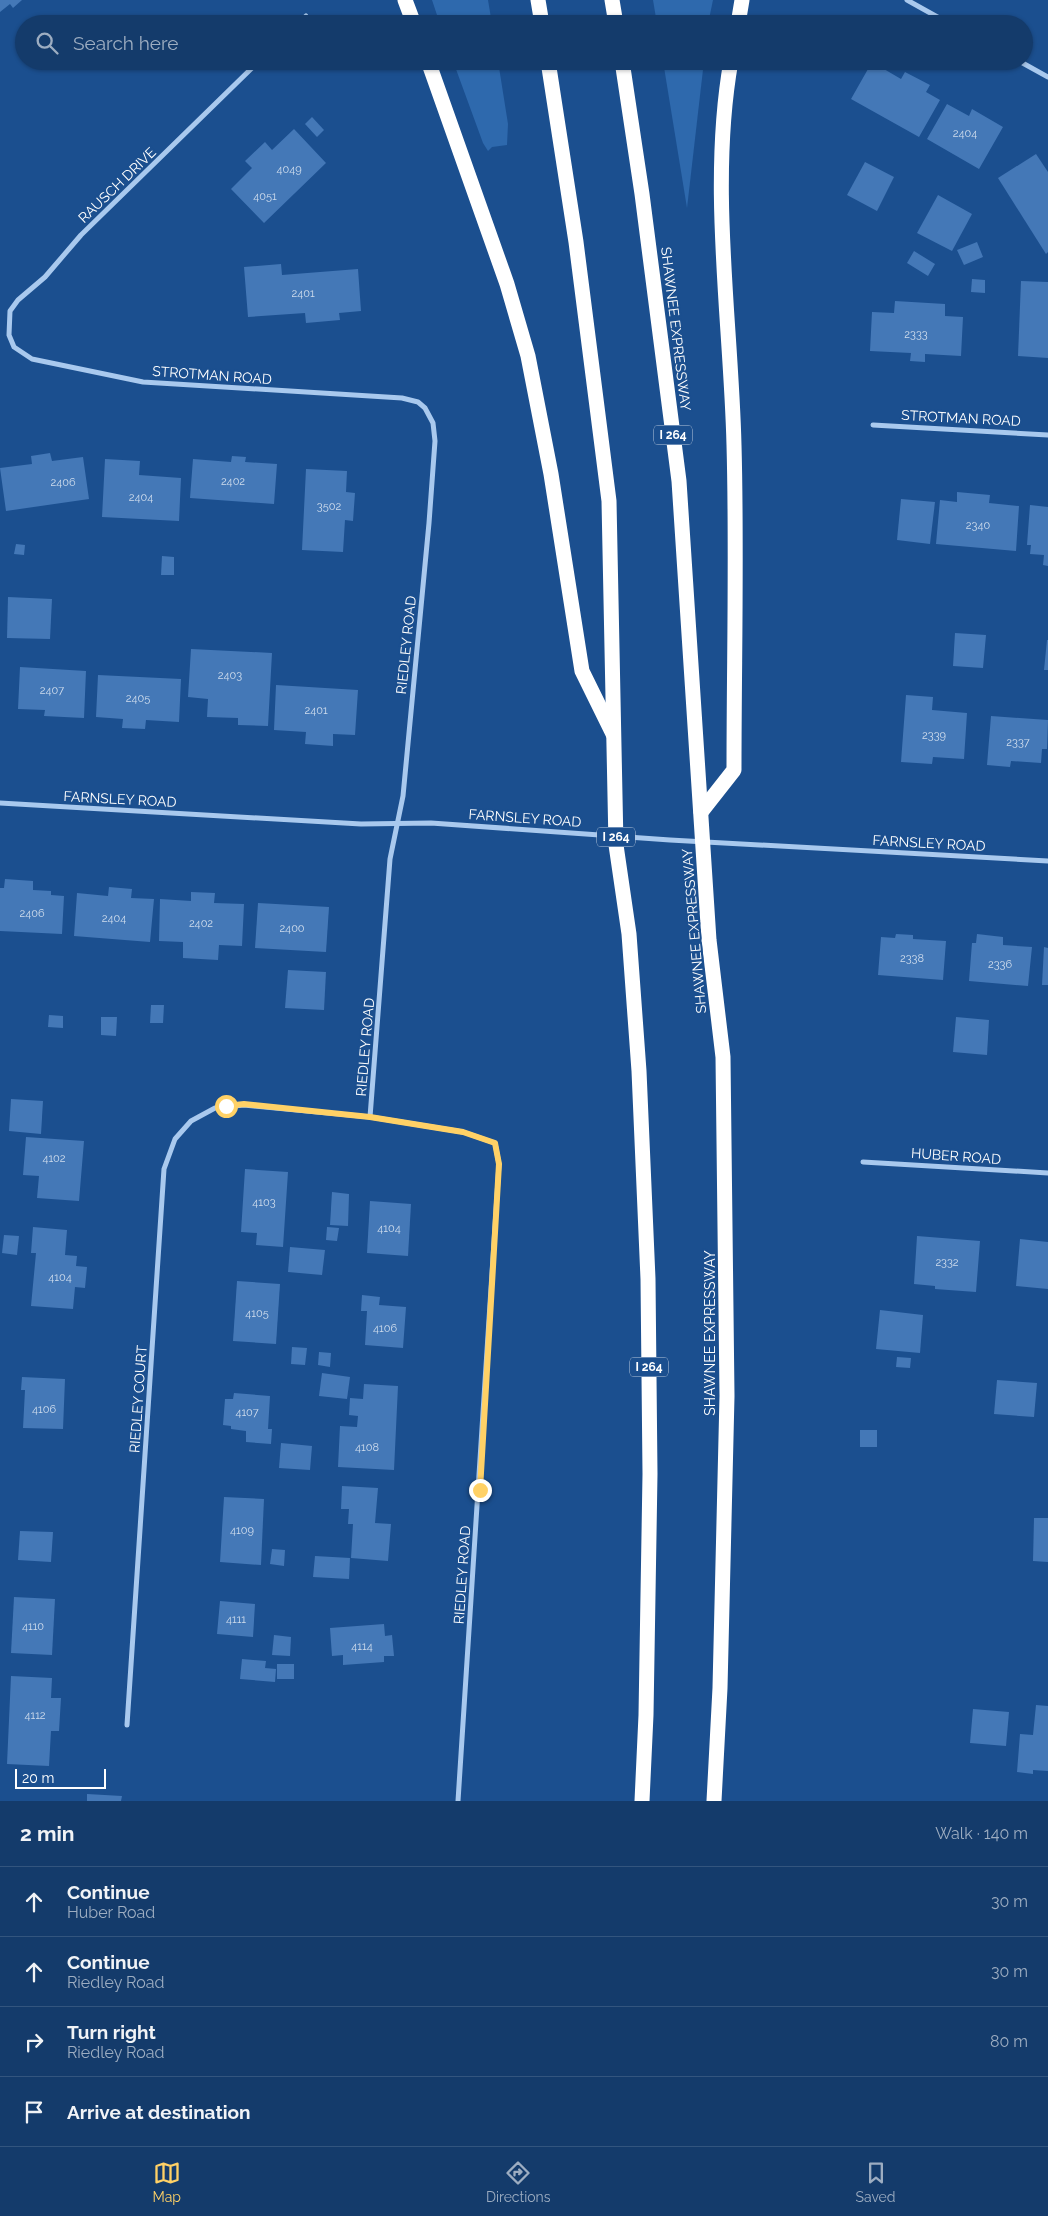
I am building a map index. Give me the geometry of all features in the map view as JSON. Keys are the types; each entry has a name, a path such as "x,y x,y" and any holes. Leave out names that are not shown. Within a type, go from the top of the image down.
{"highway":[{"path":"405,0 411,15"},
{"path":"538,0 540,15"},
{"path":"612,0 614,15"},
{"path":"740,15 742,0"},
{"path":"431,70 504,275 528,356 551,474 582,671 615,738"},
{"name":"I 264","path":"549,70 576,242 609,501 616,845 629,934 639,1071 648,1295 650,1484 646,1715 642,1801"},
{"name":"SHAWNEE EXPRESSWAY","path":"623,70 642,194 679,481 709,940 723,1057 727,1347 720,1688 714,1801"},
{"path":"701,812 734,770 734,446 722,193 726,90 729,70"}],"street":[{"path":"907,0 934,15"},
{"path":"1033,69 1048,77"},
{"name":"RAUSCH DRIVE","path":"9,335 10,311 18,300 45,277 81,236 250,70"},
{"name":"STROTMAN ROAD","path":"9,335 14,347 32,359 143,382 402,398 418,402 425,408"},
{"name":"RIEDLEY ROAD","path":"425,408 433,423 435,441 428,533 403,796 390,859 370,1117 463,1132 495,1143 498,1152 498,1180 480,1481 458,1801"},
{"name":"STROTMAN ROAD","path":"873,425 1048,434"},
{"name":"FARNSLEY ROAD","path":"0,803 361,824 431,823 670,840 1048,861"},
{"name":"RIEDLEY COURT","path":"127,1725 164,1169 175,1139 191,1121 215,1108 226,1106 244,1104 370,1117"},
{"name":"HUBER ROAD","path":"863,1162 1048,1174"}],"shaded area":[{"path":"432,0 488,0 490,15 437,15"},
{"path":"653,0 713,0 710,15 656,15"},
{"path":"456,70 499,70 508,124 507,145 492,147 488,151 483,143"},
{"path":"664,70 703,70 687,208"}],"building":[{"path":"0,0 22,0 13,8 10,4 0,12"},
{"path":"867,70 886,70 901,79 905,72 930,85 926,92 940,100 919,137 851,99"},
{"path":"947,104 969,116 972,109 1003,127 979,169 927,139"},
{"path":"312,117 324,130 317,137 305,124"},
{"path":"294,129 326,163 264,223 231,189 252,168 245,161 265,142 272,150"},
{"path":"1036,154 1048,172 1048,252 1046,254 998,178"},
{"path":"865,162 894,177 877,211 847,195"},
{"path":"938,195 972,214 952,251 917,233"},
{"path":"977,242 983,257 964,265 957,250"},
{"path":"914,251 935,264 928,276 907,263"},
{"path":"281,264 282,275 358,269 361,311 339,313 340,320 306,323 305,313 248,317 244,267"},
{"path":"972,279 985,280 985,293 971,292"},
{"path":"1021,281 1048,282 1048,358 1018,356"},
{"path":"895,301 945,304 945,316 963,317 961,356 925,354 925,362 910,361 911,353 870,351 872,312 894,313"},
{"path":"50,453 52,461 83,457 89,499 6,511 0,468 32,464 31,456"},
{"path":"232,456 246,457 245,462 277,464 274,504 190,498 193,459 231,462"},
{"path":"105,459 140,461 139,475 181,478 179,521 102,517"},
{"path":"306,469 347,471 346,492 355,493 353,521 345,520 343,552 302,550"},
{"path":"957,492 990,495 989,503 1019,506 1016,551 936,544 940,500 957,502"},
{"path":"901,499 935,502 930,544 897,540"},
{"path":"1030,505 1048,507 1048,566 1043,565 1044,555 1030,554 1031,545 1027,545"},
{"path":"16,544 25,545 24,555 14,554"},
{"path":"162,556 174,557 174,575 161,575"},
{"path":"8,597 52,599 50,639 7,638"},
{"path":"955,633 986,635 983,668 953,666"},
{"path":"1047,640 1048,670 1044,670"},
{"path":"191,649 272,653 268,726 238,725 238,718 207,717 208,699 188,697"},
{"path":"20,667 86,671 84,718 44,716 45,710 18,709"},
{"path":"98,675 181,679 179,722 146,720 145,729 122,728 123,719 96,717"},
{"path":"276,685 358,690 355,735 333,734 333,746 305,744 306,732 274,730"},
{"path":"906,695 933,697 932,710 967,713 964,759 933,757 932,764 901,762"},
{"path":"991,716 1048,720 1047,749 1042,749 1041,763 1011,761 1010,767 987,765"},
{"path":"5,879 33,881 33,890 51,891 51,895 64,896 62,934 0,931 0,888 4,888"},
{"path":"109,887 132,889 131,898 154,899 150,942 74,936 77,893 108,896"},
{"path":"191,892 215,893 214,903 244,904 242,946 219,945 218,960 183,958 183,942 159,941 160,899 191,901"},
{"path":"258,903 329,907 326,952 255,948"},
{"path":"896,934 913,935 913,939 946,941 943,980 878,975 881,937 895,938"},
{"path":"977,934 1003,937 1003,945 1032,947 1028,986 969,981 972,943 976,943"},
{"path":"1044,947 1048,948 1048,985 1042,985"},
{"path":"288,970 326,972 324,1010 285,1008"},
{"path":"151,1005 164,1005 163,1023 150,1023"},
{"path":"49,1015 63,1016 63,1028 48,1027"},
{"path":"101,1017 117,1017 116,1036 101,1035"},
{"path":"956,1017 989,1020 987,1055 953,1052"},
{"path":"11,1099 43,1101 41,1134 9,1131"},
{"path":"26,1137 84,1141 79,1201 37,1198 39,1176 23,1175"},
{"path":"245,1169 288,1172 283,1247 256,1245 257,1233 241,1232"},
{"path":"332,1192 349,1194 348,1226 330,1225"},
{"path":"370,1201 411,1204 408,1256 367,1253"},
{"path":"33,1227 67,1230 65,1255 77,1256 76,1266 87,1267 85,1288 75,1287 73,1309 31,1306 36,1253 31,1253"},
{"path":"327,1227 339,1228 337,1241 326,1240"},
{"path":"4,1235 19,1236 17,1255 2,1253"},
{"path":"917,1236 980,1241 976,1292 935,1289 935,1286 914,1284"},
{"path":"1020,1239 1048,1242 1048,1289 1016,1286"},
{"path":"290,1247 325,1250 322,1275 288,1272"},
{"path":"237,1281 280,1284 276,1344 233,1341"},
{"path":"362,1295 380,1297 379,1305 406,1307 403,1348 365,1345 367,1311 361,1311"},
{"path":"880,1310 923,1315 920,1353 876,1349"},
{"path":"292,1347 307,1348 305,1365 291,1364"},
{"path":"319,1352 331,1353 330,1367 318,1365"},
{"path":"897,1357 911,1358 910,1368 896,1367"},
{"path":"322,1373 350,1377 347,1399 319,1396"},
{"path":"22,1377 65,1379 63,1429 23,1428 25,1390 21,1390"},
{"path":"997,1380 1037,1383 1034,1417 994,1414"},
{"path":"364,1384 398,1386 394,1470 338,1467 340,1426 357,1427 358,1416 349,1415 350,1398 363,1399"},
{"path":"234,1393 270,1396 268,1429 272,1429 271,1444 246,1442 246,1431 231,1429 231,1426 223,1425 225,1399 233,1399"},
{"path":"860,1430 877,1430 877,1447 860,1447"},
{"path":"281,1443 312,1446 310,1470 279,1468"},
{"path":"342,1486 378,1488 375,1523 391,1524 388,1561 351,1558 353,1524 348,1524 349,1509 341,1509"},
{"path":"224,1497 264,1499 261,1565 220,1562"},
{"path":"1034,1518 1048,1518 1048,1562 1033,1561"},
{"path":"20,1531 53,1532 51,1562 18,1560"},
{"path":"272,1549 285,1550 284,1566 270,1564"},
{"path":"315,1556 350,1558 349,1579 313,1577"},
{"path":"14,1597 55,1599 52,1655 11,1653"},
{"path":"220,1601 255,1604 253,1637 217,1634"},
{"path":"384,1624 385,1636 392,1635 394,1656 384,1656 384,1662 343,1665 343,1655 332,1656 330,1628"},
{"path":"274,1635 291,1637 290,1656 272,1655"},
{"path":"242,1659 266,1661 265,1668 276,1669 275,1682 240,1679"},
{"path":"277,1664 294,1664 294,1679 277,1679"},
{"path":"11,1676 52,1678 51,1698 61,1698 59,1731 51,1731 49,1766 7,1764"},
{"path":"1036,1705 1048,1706 1048,1771 1033,1770 1033,1774 1017,1772 1020,1734 1033,1735"},
{"path":"973,1709 1009,1712 1006,1746 970,1743"},
{"path":"87,1794 122,1796 121,1801 87,1801"}],"route":[{"path":"226,1106 244,1104 370,1117 463,1132 495,1143 499,1164 480,1490"}]}
